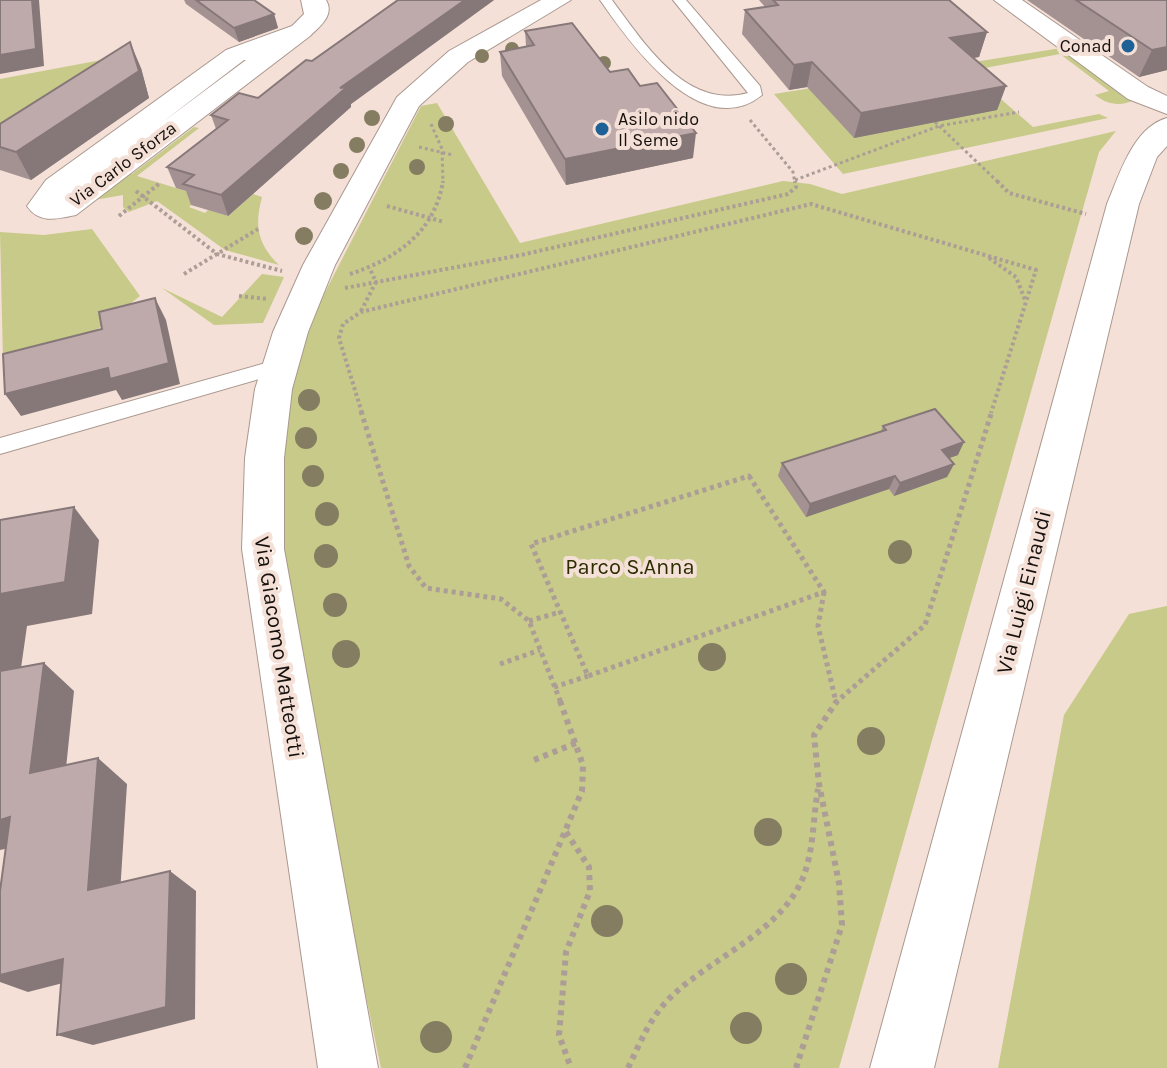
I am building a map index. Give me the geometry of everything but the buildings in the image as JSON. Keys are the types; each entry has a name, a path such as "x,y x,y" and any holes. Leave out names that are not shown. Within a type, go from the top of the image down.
{"main road":[{"name":"Via Luigi Einaudi","path":"902,1068 1118,223 1133,173 1143,155 1167,127"}],"street":[{"path":"301,31 316,16 317,5 313,0"},
{"name":"Via Giacomo Matteotti","path":"348,1068 263,549 264,473 280,366 301,284 407,103 454,58 559,0"},
{"path":"1006,0 1138,93 1167,106"},
{"name":"Via Carlo Sforza","path":"301,31 65,208 51,211 42,206 57,186 235,55 301,31"}],"lane":[{"path":"606,0 653,65 711,100 737,103 755,95 755,89 679,0"},
{"path":"0,446 280,366"}],"path":[{"path":"112,173 217,254 301,284 376,282 521,255 788,194 796,187 793,172 737,103"},
{"path":"795,180 937,124 1019,112"},
{"path":"343,276 370,269 403,251 431,219 440,201 447,164 428,118"},
{"path":"937,124 1009,193 1118,223"},
{"path":"416,146 453,155"},
{"path":"119,216 160,183"},
{"path":"465,1068 582,791 583,765 529,621 501,599 426,588 409,566 339,338 343,324 361,312 811,204 1036,270 925,625 897,653 868,671 836,702 814,735 842,925 796,1068"},
{"path":"387,206 444,222"},
{"path":"184,274 258,229"},
{"path":"981,254 1016,277 1023,288 1026,305"},
{"path":"370,269 376,282"},
{"path":"361,312 376,282"},
{"path":"588,676 531,544 749,476 824,592 818,626 836,702"},
{"path":"554,687 824,592"},
{"path":"529,621 560,612"},
{"path":"500,664 540,650"},
{"path":"534,760 576,743"},
{"path":"628,1068 656,1012 703,969 741,943 787,903 804,876 819,784"},
{"path":"566,832 589,867 590,891 566,952 559,1035 571,1068"}],"green space":[{"path":"1061,48 1136,99 1120,104 1100,98 1095,95 1109,91 1060,54 969,71 1033,127 1099,114 1108,118 843,174 774,94"},
{"path":"128,55 0,142 0,79"},
{"name":"Parco S.Anna","path":"437,103 520,243 783,181 810,184 842,194 1116,131 1099,152 839,1068 381,1068 331,829 281,538 285,393 321,300 421,106"},
{"path":"194,127 199,128 137,176 202,196 189,207 205,213 208,210 228,216 253,194 262,197 258,226 262,242 279,265 225,250 157,201 129,212 123,207 123,195 77,203 119,171 132,174"},
{"path":"92,229 140,296 85,339 3,359 0,232 44,235"},
{"path":"262,274 284,277 263,323 214,325 162,288 222,317"},
{"path":"1167,606 1167,1068 998,1068 1064,715 1129,614"}],"place":[{"name":"Conad","path":"1128,46"},
{"name":"Asilo nido Il Seme","path":"602,129"}]}
